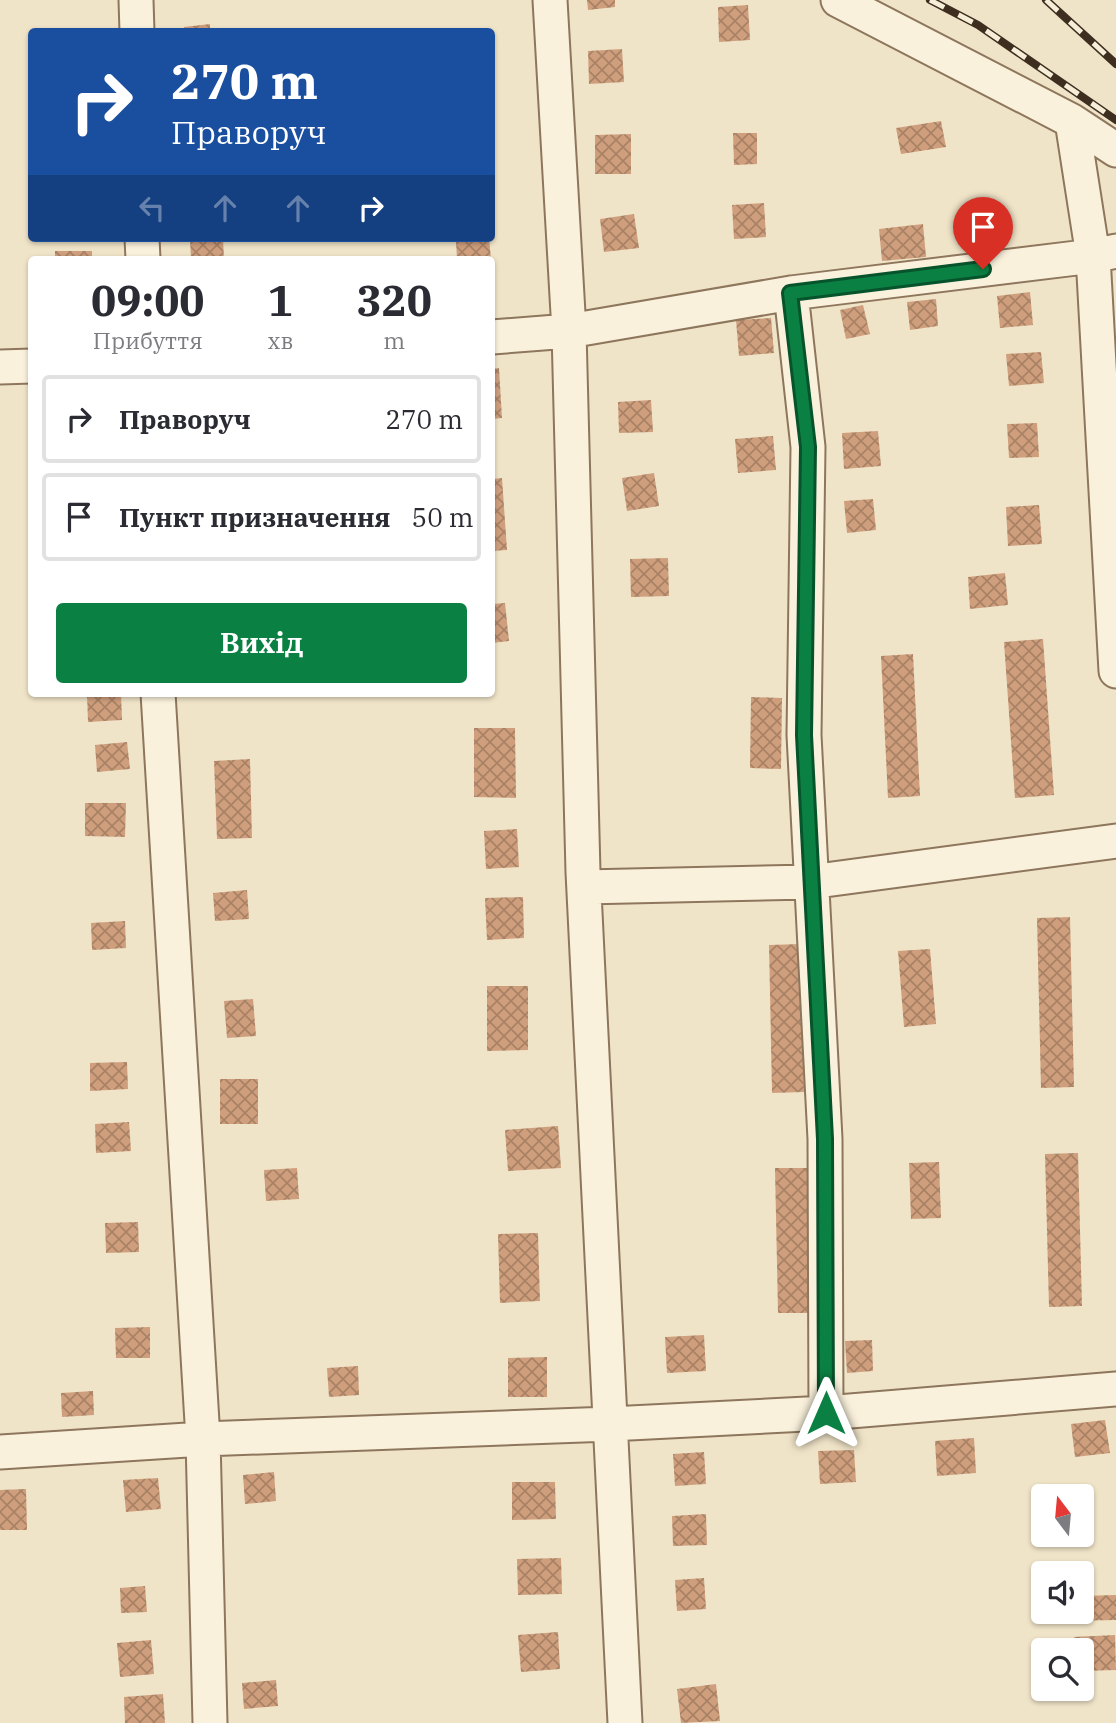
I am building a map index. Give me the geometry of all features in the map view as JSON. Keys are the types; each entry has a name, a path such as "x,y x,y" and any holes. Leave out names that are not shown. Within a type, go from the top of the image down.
{"street":[{"path":"136,0 137,28"},
{"path":"550,0 569,331 584,887 625,1723"},
{"path":"838,0 1072,121 1116,150"},
{"path":"1072,121 1105,253 1116,671"},
{"path":"495,337 569,331 790,293 1105,253"},
{"path":"790,293 808,447 804,735 825,1139 826,1413"},
{"path":"0,367 28,366"},
{"path":"158,697 203,1439 210,1723"},
{"path":"584,887 810,882 1116,841"},
{"path":"0,1452 203,1439 826,1413 1116,1389"}],"building":[{"path":"587,0 615,0 615,7 588,10"},
{"path":"748,5 750,40 719,42 718,7"},
{"path":"210,24 210,28 184,27"},
{"path":"622,49 624,82 589,84 588,51"},
{"path":"941,121 946,147 901,154 896,128"},
{"path":"733,133 757,133 757,164 734,165"},
{"path":"631,134 631,174 595,174 595,135"},
{"path":"764,203 766,237 734,239 732,205"},
{"path":"634,214 639,248 604,252 600,219"},
{"path":"923,224 926,257 882,261 879,229"},
{"path":"190,242 223,242 224,256 191,256"},
{"path":"456,242 489,242 491,256 457,256"},
{"path":"55,251 92,251 92,256 55,256"},
{"path":"1030,292 1033,325 1000,328 997,296"},
{"path":"936,299 938,326 910,330 907,302"},
{"path":"863,305 870,334 846,339 840,310"},
{"path":"771,318 774,353 739,356 736,320"},
{"path":"1041,352 1044,383 1009,386 1006,354"},
{"path":"499,368 502,418 495,419 495,369"},
{"path":"651,400 653,432 619,433 618,402"},
{"path":"1037,423 1039,457 1009,458 1007,424"},
{"path":"878,431 881,466 844,469 842,433"},
{"path":"773,436 776,470 738,473 735,439"},
{"path":"654,473 659,506 627,511 622,478"},
{"path":"502,478 507,550 495,551 495,479"},
{"path":"873,499 876,530 847,533 844,501"},
{"path":"1039,505 1042,544 1008,546 1006,507"},
{"path":"668,558 669,596 631,597 630,559"},
{"path":"1005,573 1008,605 970,609 968,577"},
{"path":"505,603 509,641 495,643 495,604"},
{"path":"1043,639 1054,795 1015,798 1004,642"},
{"path":"913,654 920,796 888,798 881,656"},
{"path":"87,697 121,697 122,720 88,722"},
{"path":"751,697 782,698 781,769 750,768"},
{"path":"474,728 515,728 516,798 474,797"},
{"path":"127,742 130,769 97,772 95,745"},
{"path":"250,759 252,838 217,839 214,761"},
{"path":"85,803 126,803 125,837 85,836"},
{"path":"517,829 519,867 486,869 484,831"},
{"path":"247,890 249,919 215,921 213,893"},
{"path":"523,897 524,938 487,940 485,898"},
{"path":"1070,917 1074,1087 1041,1088 1037,918"},
{"path":"125,921 126,948 92,950 91,923"},
{"path":"801,944 804,1092 772,1093 769,945"},
{"path":"930,949 936,1024 904,1027 898,951"},
{"path":"487,986 528,986 528,1050 487,1051"},
{"path":"253,999 256,1036 227,1038 224,1001"},
{"path":"127,1062 128,1089 90,1091 90,1063"},
{"path":"220,1079 258,1079 258,1124 220,1124"},
{"path":"129,1122 131,1151 96,1153 95,1124"},
{"path":"558,1126 561,1168 508,1171 505,1130"},
{"path":"1078,1153 1082,1306 1049,1307 1045,1154"},
{"path":"939,1162 941,1218 911,1219 909,1163"},
{"path":"297,1168 299,1199 266,1201 264,1170"},
{"path":"775,1168 808,1168 811,1313 778,1313"},
{"path":"138,1222 139,1252 106,1253 105,1223"},
{"path":"538,1233 540,1301 500,1303 498,1234"},
{"path":"150,1327 150,1358 116,1358 115,1328"},
{"path":"704,1335 706,1371 667,1373 665,1337"},
{"path":"872,1340 873,1371 847,1373 845,1341"},
{"path":"547,1357 547,1397 508,1397 508,1358"},
{"path":"358,1366 359,1395 329,1397 327,1368"},
{"path":"93,1391 94,1415 62,1417 61,1393"},
{"path":"1105,1420 1110,1453 1075,1457 1071,1424"},
{"path":"974,1438 976,1473 937,1476 935,1441"},
{"path":"854,1450 856,1482 820,1484 818,1451"},
{"path":"704,1452 706,1484 675,1486 673,1454"},
{"path":"274,1472 276,1501 245,1504 243,1475"},
{"path":"158,1478 161,1509 126,1512 123,1480"},
{"path":"512,1482 555,1482 556,1519 512,1520"},
{"path":"26,1489 27,1530 0,1530 0,1490"},
{"path":"706,1514 707,1545 673,1546 672,1516"},
{"path":"561,1558 562,1594 518,1595 517,1559"},
{"path":"704,1578 706,1609 677,1611 675,1580"},
{"path":"145,1586 147,1612 121,1613 120,1588"},
{"path":"1116,1595 1116,1620 1094,1620 1094,1596"},
{"path":"558,1632 560,1669 521,1672 518,1635"},
{"path":"1115,1635 1116,1670 1094,1671 1094,1638 1074,1637"},
{"path":"151,1640 154,1674 120,1677 117,1643"},
{"path":"276,1680 278,1706 244,1709 242,1683"},
{"path":"716,1684 720,1721 681,1723 677,1689"},
{"path":"163,1694 165,1723 125,1723 124,1697"}],"railway":[{"path":"930,0 978,25 1116,120"},
{"path":"1046,0 1116,64"}],"route":[{"path":"826,1413 825,1139 804,735 808,447 790,293 983,269"}]}
